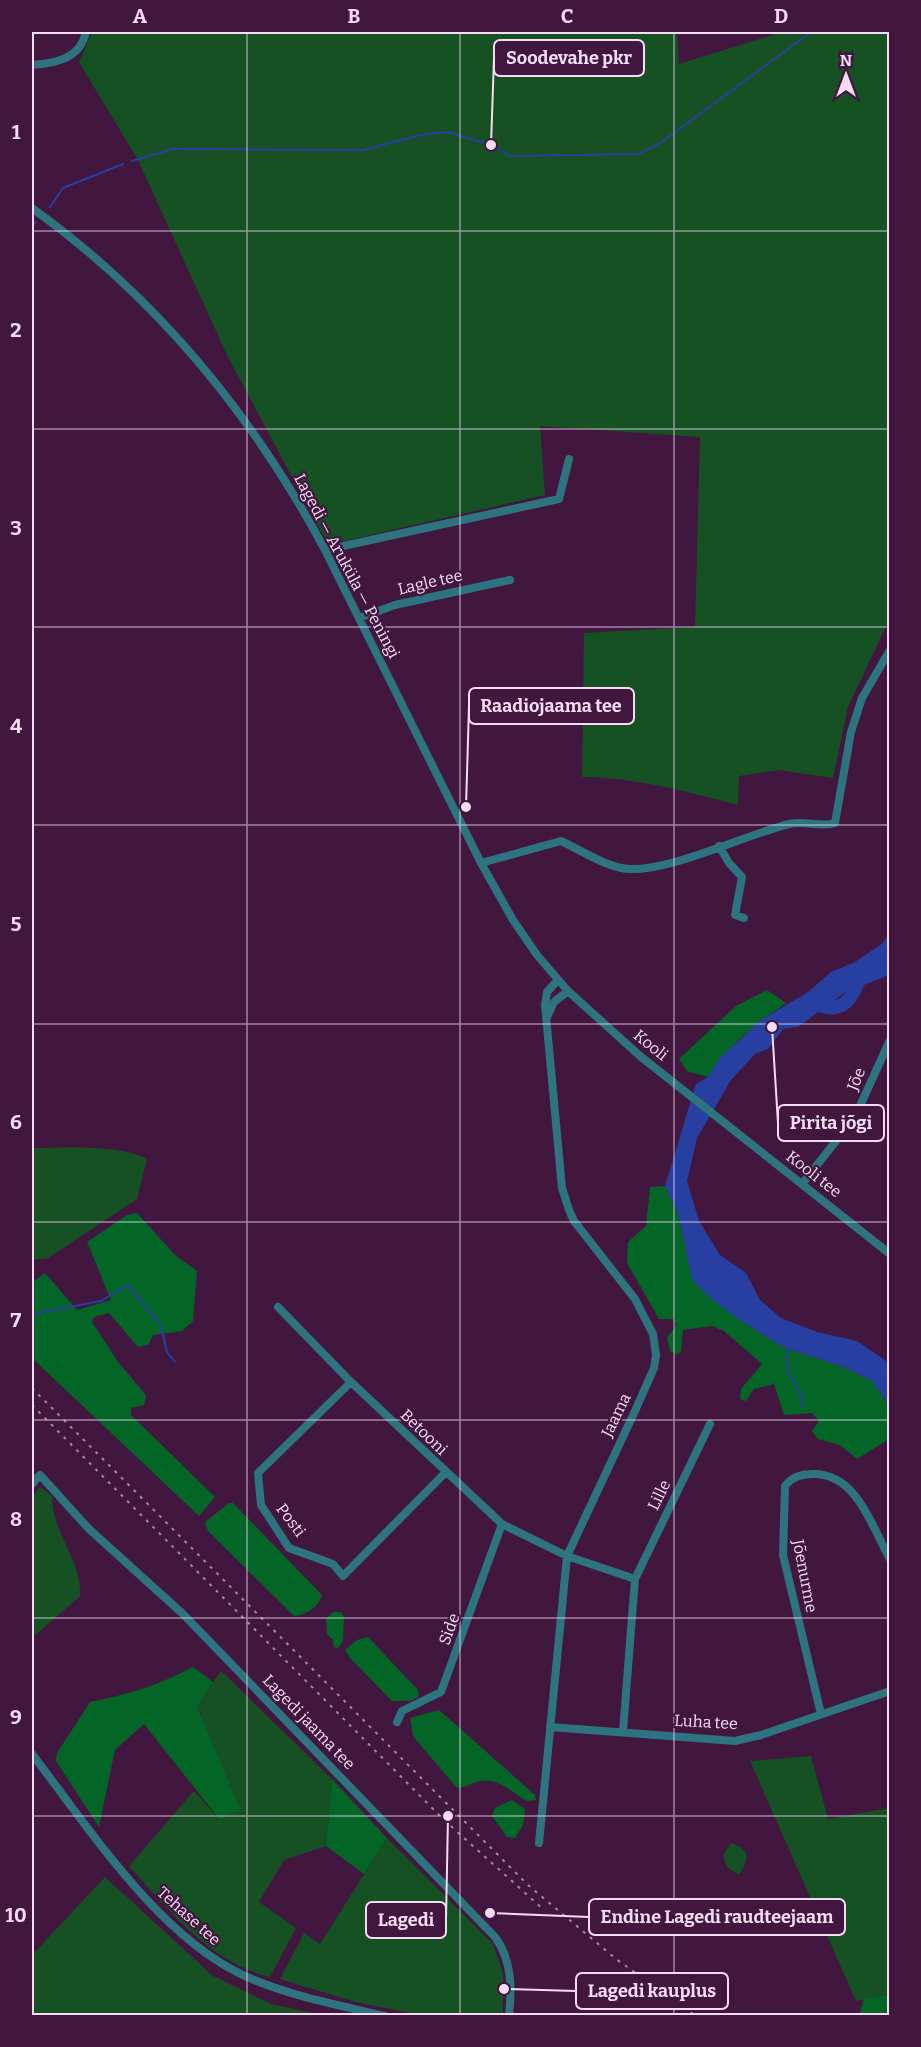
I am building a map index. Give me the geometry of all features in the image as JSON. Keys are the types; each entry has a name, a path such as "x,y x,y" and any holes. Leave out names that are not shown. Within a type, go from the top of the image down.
{"street":[{"path":"32,65 60,61 72,56 84,40 86,32"},
{"name":"Lagedi — Aruküla — Peningi","path":"32,207 114,274 164,323 213,376 258,437 298,499 325,550 481,863 513,920 568,991"},
{"path":"325,550 559,499 569,459"},
{"name":"Lagle tee","path":"359,618 395,605 510,580"},
{"path":"481,863 561,841 628,869 666,863 792,823 826,826 835,823 851,732 862,698 890,650"},
{"path":"719,846 729,863 742,877 735,915 744,918"},
{"name":"Jaama","path":"539,1843 567,1556 654,1368 656,1354 653,1334 635,1299 574,1221 562,1188 546,1020 547,992 558,980"},
{"path":"546,1020 554,1002 568,991"},
{"name":"Kooli","path":"568,991 633,1050 719,1118"},
{"name":"Jõe","path":"802,1184 855,1117 889,1042"},
{"name":"Kooli tee","path":"719,1118 890,1254"},
{"name":"Betooni","path":"278,1307 351,1382 445,1473 502,1524 567,1556"},
{"name":"Posti","path":"351,1382 258,1473 261,1505 289,1548 333,1564 343,1576 445,1473"},
{"name":"Lille","path":"624,1731 635,1579 710,1424"},
{"name":"Lagedi jaama tee","path":"32,1484 40,1475 88,1529 183,1614 495,1937 506,1953 509,2016"},
{"name":"Jõenurme","path":"821,1714 783,1555 785,1486 792,1478 804,1475 828,1476 840,1480 853,1491 890,1559"},
{"name":"Side","path":"397,1722 402,1711 441,1692 502,1524"},
{"path":"567,1556 635,1579"},
{"name":"Luha tee","path":"550,1727 735,1741 761,1735 890,1691"},
{"name":"Tehase tee","path":"32,1754 154,1907 191,1941 224,1965 272,1987 385,2016"}],"green space":[{"path":"92,32 677,32 679,64 782,32 889,32 889,620 848,707 833,778 779,770 739,776 738,805 641,782 582,777 584,633 695,627 700,437 540,426 545,495 344,541 324,537 227,355 138,160 79,62"},
{"path":"767,990 786,1003 753,1027 734,1045 708,1077 687,1071 679,1059 736,1006"},
{"path":"32,1148 107,1149 135,1154 147,1159 137,1199 48,1258 32,1260"},
{"path":"665,1186 678,1213 688,1258 741,1321 783,1347 846,1368 872,1381 889,1405 889,1439 857,1459 840,1445 818,1439 812,1431 819,1421 812,1413 784,1415 774,1384 754,1389 746,1401 740,1399 741,1389 762,1364 724,1331 712,1326 683,1330 681,1352 677,1355 670,1351 667,1338 676,1325 673,1319 659,1319 627,1263 628,1242 646,1226 650,1187"},
{"path":"137,1213 175,1255 197,1271 193,1321 182,1331 153,1335 148,1345 138,1347 109,1313 94,1317 92,1322 118,1362 146,1395 144,1405 131,1408 131,1415 215,1497 199,1516 32,1358 32,1282 45,1273 77,1310 111,1300 87,1242 127,1215"},
{"path":"40,1487 52,1496 53,1510 61,1535 76,1570 80,1596 32,1638 32,1497"},
{"path":"229,1503 233,1503 322,1595 311,1610 294,1616 208,1531 205,1522"},
{"path":"333,1612 341,1612 344,1617 343,1641 338,1648 334,1647 333,1640 327,1634 326,1619"},
{"path":"368,1637 418,1690 419,1696 411,1701 392,1701 350,1658 345,1650 357,1640"},
{"path":"193,1667 213,1682 197,1706 240,1809 220,1820 144,1724 115,1750 99,1827 56,1761 57,1753 90,1702 143,1689"},
{"path":"221,1671 332,1779 326,1846 284,1860 259,1902 296,1928 270,1977 248,1970 209,1947 175,1916 129,1866 194,1791 220,1820 239,1809 197,1705"},
{"path":"439,1710 535,1795 536,1800 526,1801 505,1787 487,1781 457,1788 413,1736 410,1718"},
{"path":"811,1756 828,1819 889,1808 889,1994 856,2001 750,1761"},
{"path":"332,1779 387,1838 364,1874 326,1846"},
{"path":"512,1800 525,1809 523,1825 515,1838 507,1837 492,1816 495,1808"},
{"path":"387,1838 493,1944 503,1973 503,2015 420,2015 355,2002 280,1979 304,1933 320,1944"},
{"path":"731,1843 743,1849 747,1856 739,1875 727,1867 723,1856"},
{"path":"105,1877 213,1976 271,2004 323,2015 32,2015 32,1955"},
{"path":"889,1994 889,2015 859,2015 864,1999"}],"shaded area":[{"path":"889,933 889,975 844,993 798,1027 783,1029 768,1049 755,1054 731,1080 697,1138 687,1181 699,1221 720,1255 746,1273 760,1300 781,1318 817,1332 857,1341 889,1363 889,1405 872,1381 846,1368 783,1347 741,1321 708,1296 692,1279 678,1213 665,1186 696,1084 708,1077 720,1058 761,1020 808,992 831,972 855,962 883,943"}],"waterway":[{"path":"132,161 173,149 363,150 421,135 447,132 491,145 510,156 638,154 659,144 811,32"},
{"path":"50,207 63,188 123,164"},
{"path":"32,226 36,222"},
{"path":"810,1002 831,1008 845,1003 855,990 862,970"},
{"path":"32,1314 101,1301 128,1285 161,1326 167,1352 175,1362"},
{"path":"787,1345 788,1371 802,1397 802,1407"}],"railway":[{"path":"32,1388 528,1885 616,1959 696,2016"},
{"path":"32,1405 443,1819 544,1910"}],"place":[{"name":"Soodevahe pkr","path":"491,145"},
{"name":"Raadiojaama tee","path":"466,807"},
{"name":"Pirita jõgi","path":"772,1027"},
{"name":"Lagedi","path":"448,1816"},
{"name":"Endine Lagedi raudteejaam","path":"490,1913"},
{"name":"Lagedi kauplus","path":"504,1989"}]}
